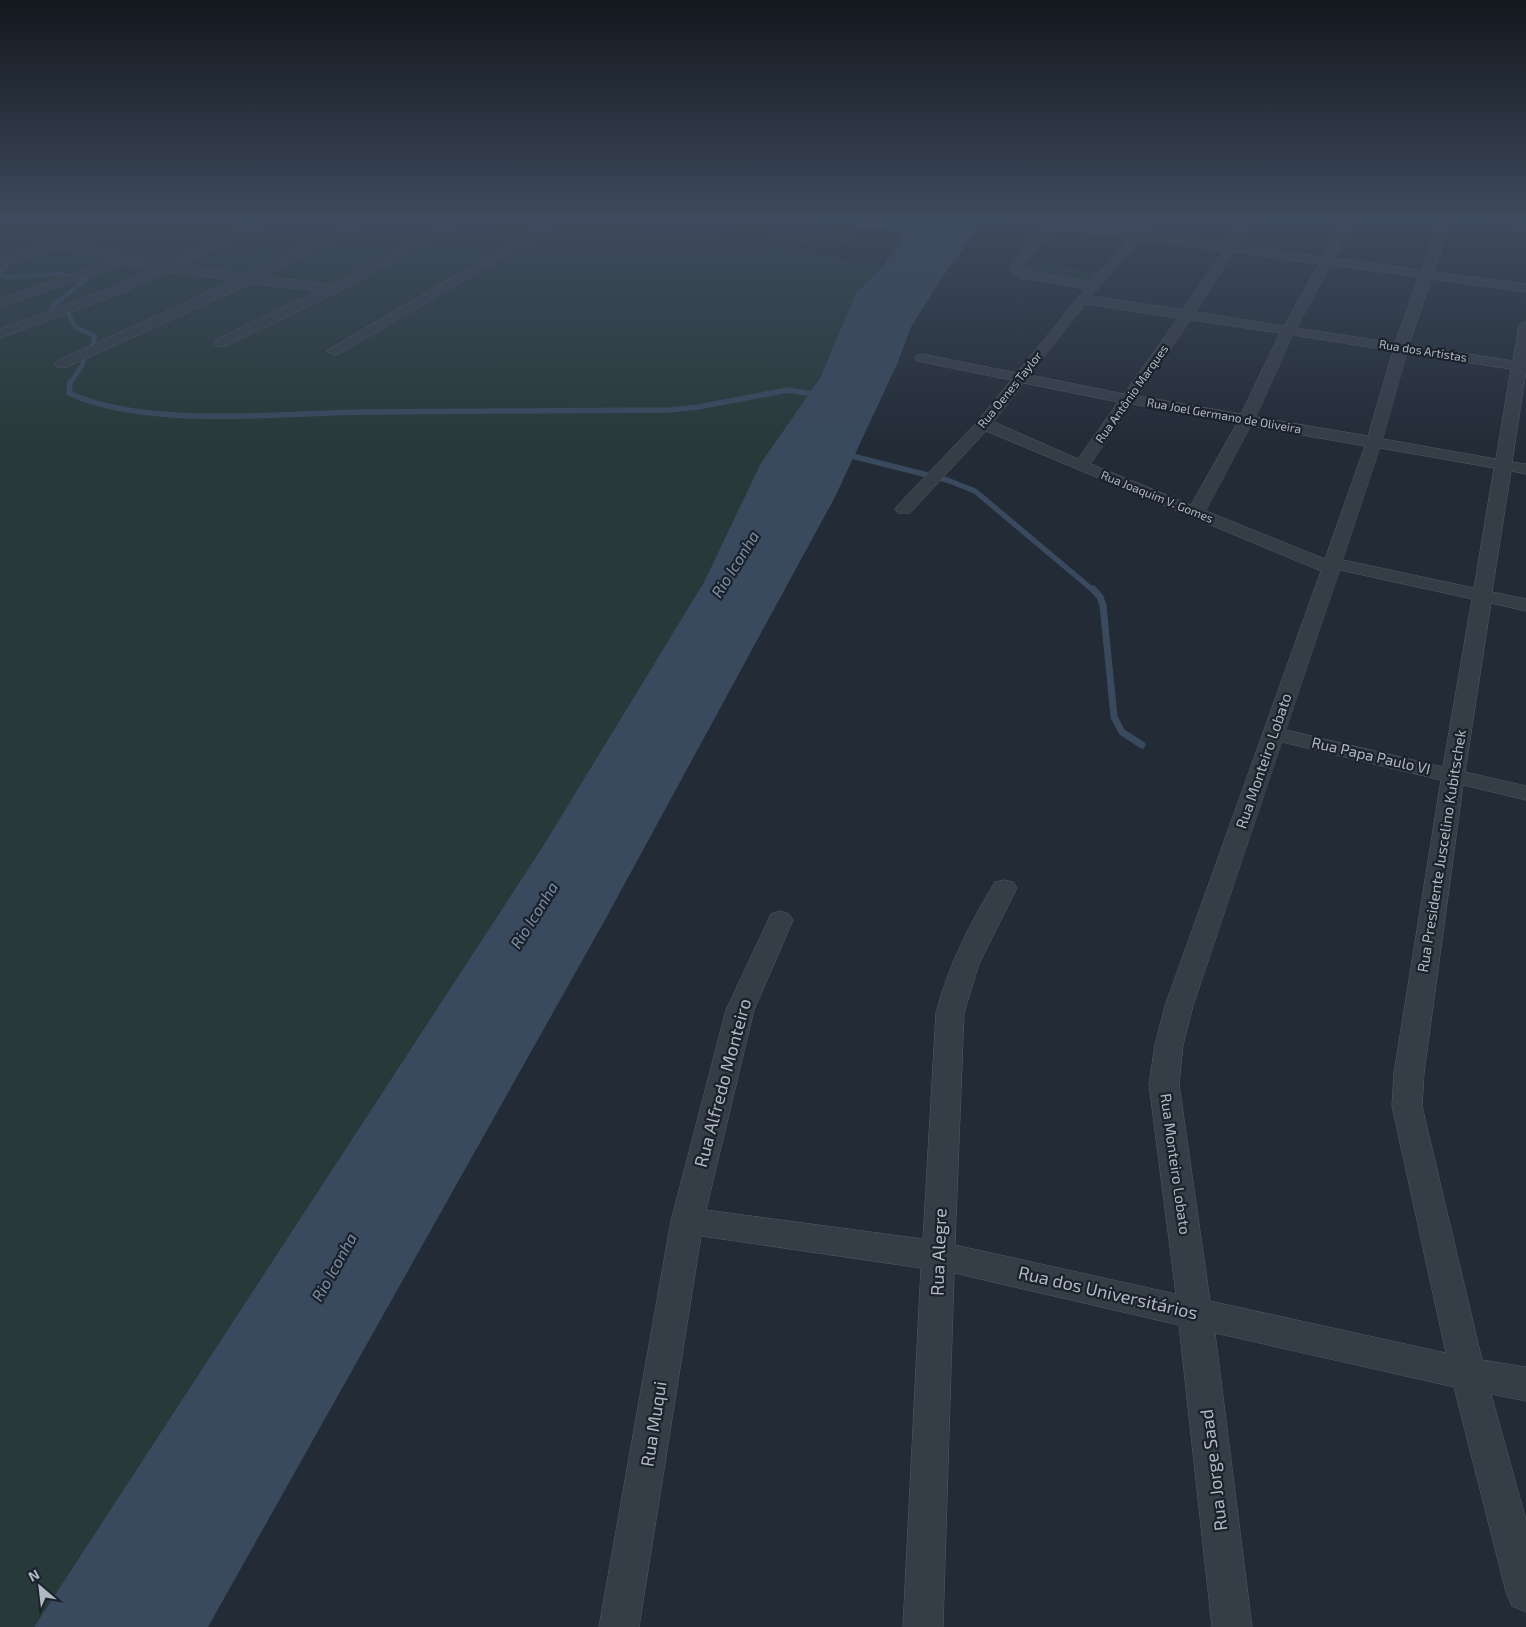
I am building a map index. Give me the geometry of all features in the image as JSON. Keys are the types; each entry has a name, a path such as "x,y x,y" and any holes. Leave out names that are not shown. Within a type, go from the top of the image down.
{"street":[{"path":"0,303 18,297"},
{"path":"0,334 99,297"},
{"path":"62,364 212,297"},
{"path":"221,343 316,297"},
{"path":"334,351 428,297"},
{"name":"Rua Antônio Marques","path":"1081,466 1199,297"},
{"path":"1196,512 1247,419 1289,330 1307,297"},
{"name":"Rua Monteiro Lobato","path":"1195,1312 1164,1084 1169,1045 1179,1006 1332,566 1374,442 1401,348 1420,297"},
{"name":"Rua dos Artistas","path":"1082,299 1523,367"},
{"name":"Rua Oenes Taylor","path":"904,509 984,424 1082,299"},
{"name":"Rua Presidente Juscelino Kubitschek","path":"1526,325 1516,467 1482,596 1453,775 1409,1073 1407,1106 1468,1374 1526,1592"},
{"name":"Rua Joel Germano de Oliveira","path":"922,358 1127,399 1516,467"},
{"name":"Rua Joaquim V. Gomes","path":"984,424 1081,466 1332,566 1526,605"},
{"name":"Rua Papa Paulo VI","path":"1274,734 1453,775 1526,794"},
{"name":"Rua Alegre","path":"922,1627 940,1256 946,1063 950,1012 964,968 988,915 1004,888"},
{"name":"Rua Alfredo Monteiro","path":"687,1222 740,1010 780,920"},
{"name":"Rua dos Universitários","path":"687,1222 940,1256 1468,1374 1526,1384"},
{"name":"Rua Muqui","path":"619,1627 687,1222"},
{"name":"Rua Jorge Saad","path":"1195,1312 1232,1627"}],"shaded area":[{"path":"0,297 854,297 820,378 762,463 704,582 543,846 34,1627 0,1627"}],"water":[{"name":"Rio Iconha","path":"854,297 930,297 911,327 898,362 835,497 605,920 208,1627 34,1627 543,846 704,582 761,463 820,378"}],"waterway":[{"path":"63,297 52,306 53,309 68,313 75,327 95,336 93,345 85,354 83,364 70,384"},
{"path":"70,382 69,393 101,404 136,411 174,415 214,416 365,412 668,410 698,407 788,390 819,395"},
{"path":"844,454 947,480 975,491 1094,591"},
{"path":"1093,589 1100,597 1103,605 1114,717 1122,732 1142,745"}]}
